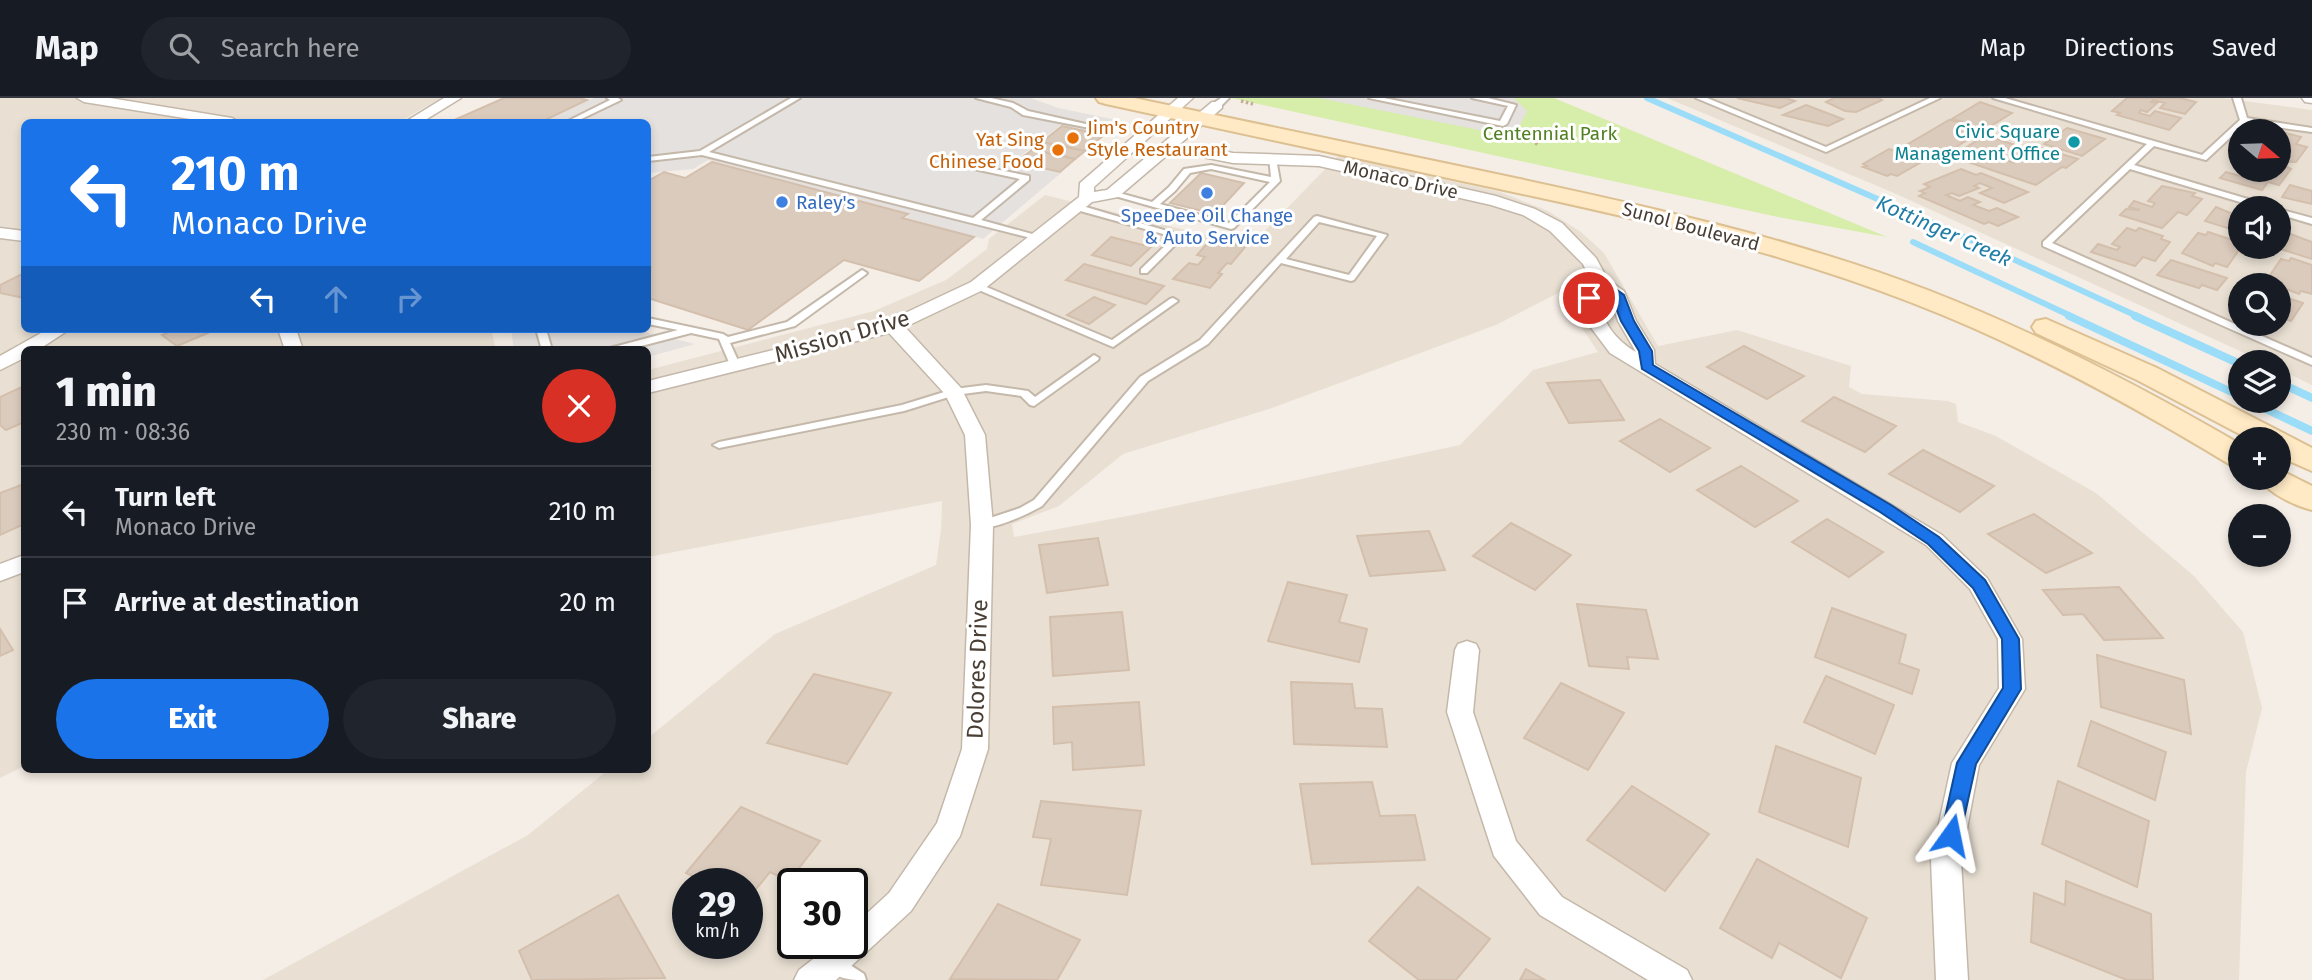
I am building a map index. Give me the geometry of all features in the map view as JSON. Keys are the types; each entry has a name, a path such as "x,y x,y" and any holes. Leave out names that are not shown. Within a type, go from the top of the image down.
{"main road":[{"name":"Sunol Boulevard","path":"1106,98 1221,105 1636,195 1812,239 1899,267 1978,297 2147,374 2250,427"},
{"name":"Sunol Boulevard","path":"1221,105 1701,227 1874,279 2026,341 2179,420 2228,450"},
{"path":"2291,450 2312,461"},
{"path":"2291,487 2312,500"}],"street":[{"path":"84,98 214,119"},
{"path":"150,108 169,98"},
{"path":"417,119 454,98"},
{"name":"Mission Drive","path":"1081,203 1086,186 1182,102"},
{"path":"1112,194 1221,105"},
{"name":"Monaco Drive","path":"1169,146 1233,158 1319,161 1496,201 1529,212 1556,227 1590,262 1601,283 1618,295 1627,321 1645,351 1646,366"},
{"name":"Mission Drive","path":"651,386 893,326 977,286 1081,203 1112,194"},
{"path":"0,233 21,236"},
{"path":"1601,283 1589,298 1592,317 1617,349 1934,540 1979,584 2010,639 2012,689 1966,763 1946,860 1952,980"},
{"name":"Dolores Drive","path":"810,980 835,963 900,902 950,828 975,749 982,525 975,435 954,392 893,326"},
{"path":"31,346 54,333"},
{"path":"0,364 21,352"},
{"path":"0,573 21,564"},
{"path":"1467,650 1460,712 1504,847 1551,906 1676,980"}],"lane":[{"path":"576,119 617,100 611,98"},
{"path":"702,153 796,98"},
{"path":"981,98 1013,105 1026,113 1095,127"},
{"path":"1373,98 1504,122 1512,105 1476,98"},
{"path":"1700,98 1826,150 1936,98"},
{"path":"1997,98 2203,158 2228,135"},
{"path":"2237,98 2244,119"},
{"path":"2291,127 2312,130"},
{"path":"2153,143 2046,244 2312,362"},
{"path":"651,159 702,153 1039,237"},
{"path":"1272,159 1276,181"},
{"path":"2128,166 2228,196"},
{"path":"974,221 1026,178 977,167"},
{"path":"1154,205 1187,171 1211,167 1276,181"},
{"path":"1112,194 1231,226 1276,181"},
{"path":"1081,203 1180,236 1144,271"},
{"path":"2291,215 2312,221"},
{"path":"982,525 1024,511 1038,503 1144,379 1204,342 1317,219 1383,234 1350,278 1280,260"},
{"path":"724,341 791,324 862,273"},
{"path":"977,286 1113,344 1173,301"},
{"path":"651,322 723,337 735,365"},
{"path":"629,346 691,330"},
{"path":"719,445 904,408 954,392 986,388 1024,393 1034,402 1094,358"},
{"path":"835,963 858,980"}],"path":[{"path":"1221,105 1253,104 1259,98"},
{"path":"1504,122 1524,131 1539,146"}],"shaded area":[{"path":"0,98 441,98 404,119 21,119 21,333 492,333 495,346 21,346 21,768 0,778"},
{"path":"594,98 1031,98 1058,108 1117,120 1101,133 1061,125 1013,162 1061,173 983,239 906,218 910,214 708,160 693,169 651,173 651,119 549,119"},
{"path":"1319,98 1514,98 1527,111 1514,137"},
{"path":"1667,98 2222,98 2312,110 2312,385 2291,375 2291,350 2238,350 1894,193"},
{"path":"1338,156 1500,192 1548,211 1581,232 1604,253 1658,346 1737,330 1851,366 1849,387 1862,394 1948,401 1956,404 1958,422 1996,436 2096,493 2194,576 2243,632 2262,708 2246,772 2239,980 263,980 528,835 604,773 651,773 651,736 775,634 936,565 942,501 651,556 651,369 874,311 946,280 987,249 989,239 1045,195 1250,246","holes":["1564,290 1580,325 1598,352 1533,370 1460,445 1133,515 1014,537 1012,524 1059,506 1123,454 1269,409 1496,325"]},
{"path":"512,333 650,333 695,344 651,356 651,346 513,346"}],"green space":[{"name":"Centennial Park","path":"1231,98 1554,98 1887,237 1778,217"}],"building":[{"path":"504,98 587,100 547,119 457,119"},
{"path":"1737,98 1786,98 1795,101 1780,108"},
{"path":"1834,98 1882,100 1856,112 1845,111 1826,102"},
{"path":"2127,98 2180,98 2196,102 2185,114 2160,108 2165,103 2153,100 2151,102 2157,103 2147,112 2141,110 2139,113 2150,116 2155,111 2181,118 2169,130 2117,115 2120,113 2112,111"},
{"path":"1980,102 2012,113 1951,150 1962,153 1954,158 1945,155 1939,159 1903,147 1949,120 1963,122 1952,119"},
{"path":"1806,105 1843,119 1828,126 1783,115"},
{"name":"Jim's Country Style Restaurant","path":"1062,126 1104,135 1085,151 1042,142"},
{"name":"Civic Square Management Office","path":"2067,128 2105,139 2082,156 2044,144"},
{"path":"2291,134 2301,137 2296,144 2307,147 2296,162 2291,162"},
{"path":"1985,135 2015,145 1997,157 2014,163 2020,159 2012,157 2020,151 2028,153 2038,147 2078,159 2036,185 1962,160 1977,150 1967,147"},
{"name":"Yat Sing Chinese Food","path":"1042,142 1085,151 1075,159 1032,150"},
{"path":"1889,149 1901,151 1923,161 1897,176 1887,176 1863,167 1867,166 1863,164"},
{"path":"1032,150 1075,159 1060,172 1016,162"},
{"path":"712,162 908,214 902,218 974,237 919,281 844,260 748,330 651,299 651,179 664,172 685,178"},
{"path":"1961,169 1976,175 1981,173 2028,192 2004,203 1980,193 1992,188 1980,183 1974,186 1979,188 1959,196 1952,193 1946,195 1960,201 1968,197 1980,202 1973,205 1989,211 1997,208 2018,217 1998,226 1989,222 1984,224 1919,196 1925,193 1920,191 1930,187 1924,184"},
{"name":"SpeeDee Oil Change & Auto Service","path":"1201,173 1244,183 1215,214 1170,203"},
{"path":"2228,173 2228,180 2220,178"},
{"path":"2234,182 2268,182 2262,190"},
{"path":"2290,185 2312,191 2312,204 2291,199 2291,196 2283,196"},
{"path":"2162,186 2195,193 2192,196 2202,199 2187,215 2178,212 2162,228 2120,215 2126,209 2140,210 2129,207 2134,201 2152,207 2155,203 2148,201"},
{"path":"2216,207 2228,212 2228,228 2205,221"},
{"path":"2127,228 2136,231 2139,228 2163,236 2161,239 2170,242 2155,261 2143,257 2135,266 2091,252 2098,244 2117,250 2120,247 2112,244"},
{"path":"2208,232 2228,238 2228,259 2233,259 2227,267 2215,263 2213,266 2182,253 2198,233 2206,235"},
{"path":"2291,234 2312,242 2312,259 2291,252"},
{"path":"1111,237 1151,247 1131,266 1092,255"},
{"path":"1211,239 1245,247 1231,264 1227,263 1218,273 1222,274 1210,288 1173,279 1189,263 1198,265 1205,257 1197,255"},
{"path":"2291,258 2312,265 2312,294 2291,291 2291,273 2271,273 2281,259 2289,261"},
{"path":"2171,260 2227,278 2217,290 2202,285 2199,288 2157,275"},
{"path":"1084,264 1164,286 1146,304 1066,280"},
{"path":"21,274 21,297 0,293 0,285"},
{"path":"1094,297 1115,305 1089,324 1067,315"},
{"path":"2291,299 2303,303 2291,321"},
{"path":"166,333 208,333 177,346 162,335"},
{"path":"1744,346 1804,376 1767,399 1707,367"},
{"path":"1600,380 1624,420 1569,423 1547,383"},
{"path":"21,387 21,423 6,430 0,425 0,397"},
{"path":"1834,397 1896,426 1865,452 1802,421"},
{"path":"1660,419 1710,448 1670,472 1620,441"},
{"path":"1923,450 1994,486 1960,512 1889,474"},
{"path":"1741,466 1798,501 1755,527 1697,490"},
{"path":"21,485 21,525 0,535 0,493"},
{"path":"2034,514 2092,553 2046,573 1988,534"},
{"path":"1827,519 1883,552 1849,577 1792,542"},
{"path":"1511,523 1571,555 1535,590 1473,556"},
{"path":"1429,531 1445,570 1370,576 1357,536"},
{"path":"1098,538 1108,585 1047,593 1039,545"},
{"path":"1288,582 1347,595 1339,622 1367,629 1359,662 1268,641"},
{"path":"2119,587 2163,638 2104,640 2083,614 2063,615 2043,590"},
{"path":"1577,604 1646,610 1658,659 1627,657 1629,669 1589,666"},
{"path":"1832,608 1906,635 1899,663 1919,670 1912,694 1815,657"},
{"path":"1122,612 1129,670 1053,676 1050,617"},
{"path":"0,629 13,650 0,656"},
{"path":"2097,655 2184,680 2191,734 2101,707"},
{"path":"814,674 891,693 847,764 767,743"},
{"path":"1826,676 1894,705 1875,754 1804,722"},
{"path":"1291,682 1352,684 1355,708 1382,709 1387,747 1294,744"},
{"path":"1561,683 1624,713 1588,770 1524,738"},
{"path":"1139,702 1144,765 1073,770 1072,742 1054,744 1053,707"},
{"path":"2091,721 2166,752 2155,800 2078,766"},
{"path":"1776,746 1861,778 1848,847 1759,812"},
{"path":"2058,781 2149,821 2137,887 2042,844"},
{"path":"1372,782 1380,816 1415,815 1425,860 1312,864 1300,784"},
{"path":"1632,786 1709,834 1665,891 1587,840"},
{"path":"1041,801 1141,811 1127,895 1041,885 1051,839 1033,837"},
{"path":"741,807 820,841 799,868 777,868 777,875 770,872 763,881 763,868 690,868"},
{"path":"1757,859 1867,918 1841,978 1779,943 1772,958 1720,928"},
{"path":"2066,881 2151,914 2153,980 2127,980 2031,942 2034,893 2065,905"},
{"path":"1418,887 1490,939 1456,980 1419,980 1369,941"},
{"path":"618,895 665,978 532,980 519,951"},
{"path":"998,904 1080,940 1057,980 950,979"},
{"path":"1526,969 1545,980 1520,980"}],"waterway":[{"name":"Kottinger Creek","path":"1647,98 1978,243 2139,317"},
{"path":"1913,242 2073,317"},
{"path":"2069,316 2228,390"},
{"name":"Kottinger Creek","path":"2135,316 2228,359"},
{"name":"Kottinger Creek","path":"2291,388 2312,398"},
{"path":"2274,413 2312,431"}],"place":[{"name":"Jim's Country Style Restaurant","path":"1073,138"},
{"name":"Civic Square Management Office","path":"2074,142"},
{"name":"Yat Sing Chinese Food","path":"1058,150"},
{"name":"SpeeDee Oil Change & Auto Service","path":"1207,193"},
{"name":"Raley's","path":"782,202"}],"route":[{"path":"1589,298 1601,283 1618,295 1627,321 1645,351 1646,366 1934,540 1979,584 2010,639 2012,689 1966,763 1951,835"}]}
